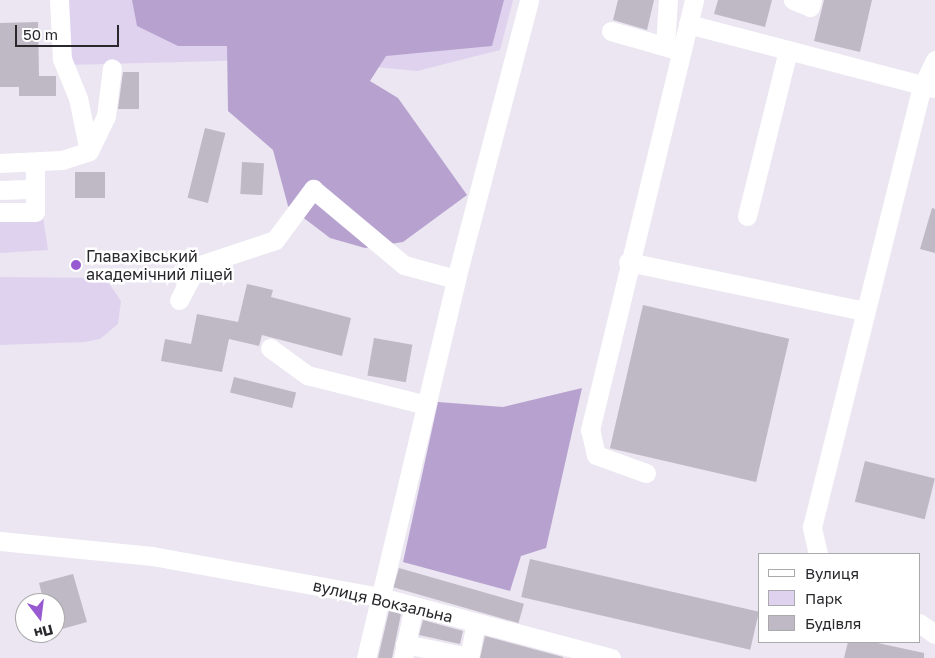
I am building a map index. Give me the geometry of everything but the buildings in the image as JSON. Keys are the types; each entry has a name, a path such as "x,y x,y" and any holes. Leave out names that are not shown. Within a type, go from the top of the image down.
{"street":[{"path":"59,0 62,59 78,98 89,151"},
{"path":"366,658 456,279 529,0"},
{"path":"646,473 596,454 590,430 673,49 668,0"},
{"path":"673,49 688,24 694,0"},
{"path":"793,0 810,7 812,0"},
{"path":"688,24 928,87"},
{"path":"611,31 673,49"},
{"path":"747,216 788,50"},
{"path":"818,553 812,527 865,311 935,60"},
{"path":"0,164 67,159 89,151 106,116 112,68"},
{"path":"0,212 35,212 35,162"},
{"path":"0,190 35,189"},
{"path":"178,300 197,266 275,240 313,189 404,265 456,279"},
{"path":"628,262 865,311"},
{"path":"270,348 308,375 426,405"},
{"name":"вулиця Вокзальна","path":"0,541 152,556 380,597 611,658"},
{"path":"414,606 404,651 469,658 476,623"},
{"path":"920,624 935,634"}],"green space":[{"path":"66,0 513,0 500,50 417,71 290,59 68,65"},
{"path":"0,217 43,217 48,250 0,253"},
{"path":"0,277 97,278 108,282 121,301 118,324 100,339 85,342 0,345"}],"shaded area":[{"path":"132,0 504,0 492,46 386,56 370,81 398,98 467,195 403,242 365,248 330,238 288,206 273,150 228,111 227,46 178,46 137,26"},
{"path":"582,388 546,548 521,556 510,591 403,562 438,402 503,407"}],"place":[{"name":"Главахівський академічний ліцей","path":"76,265"}]}
